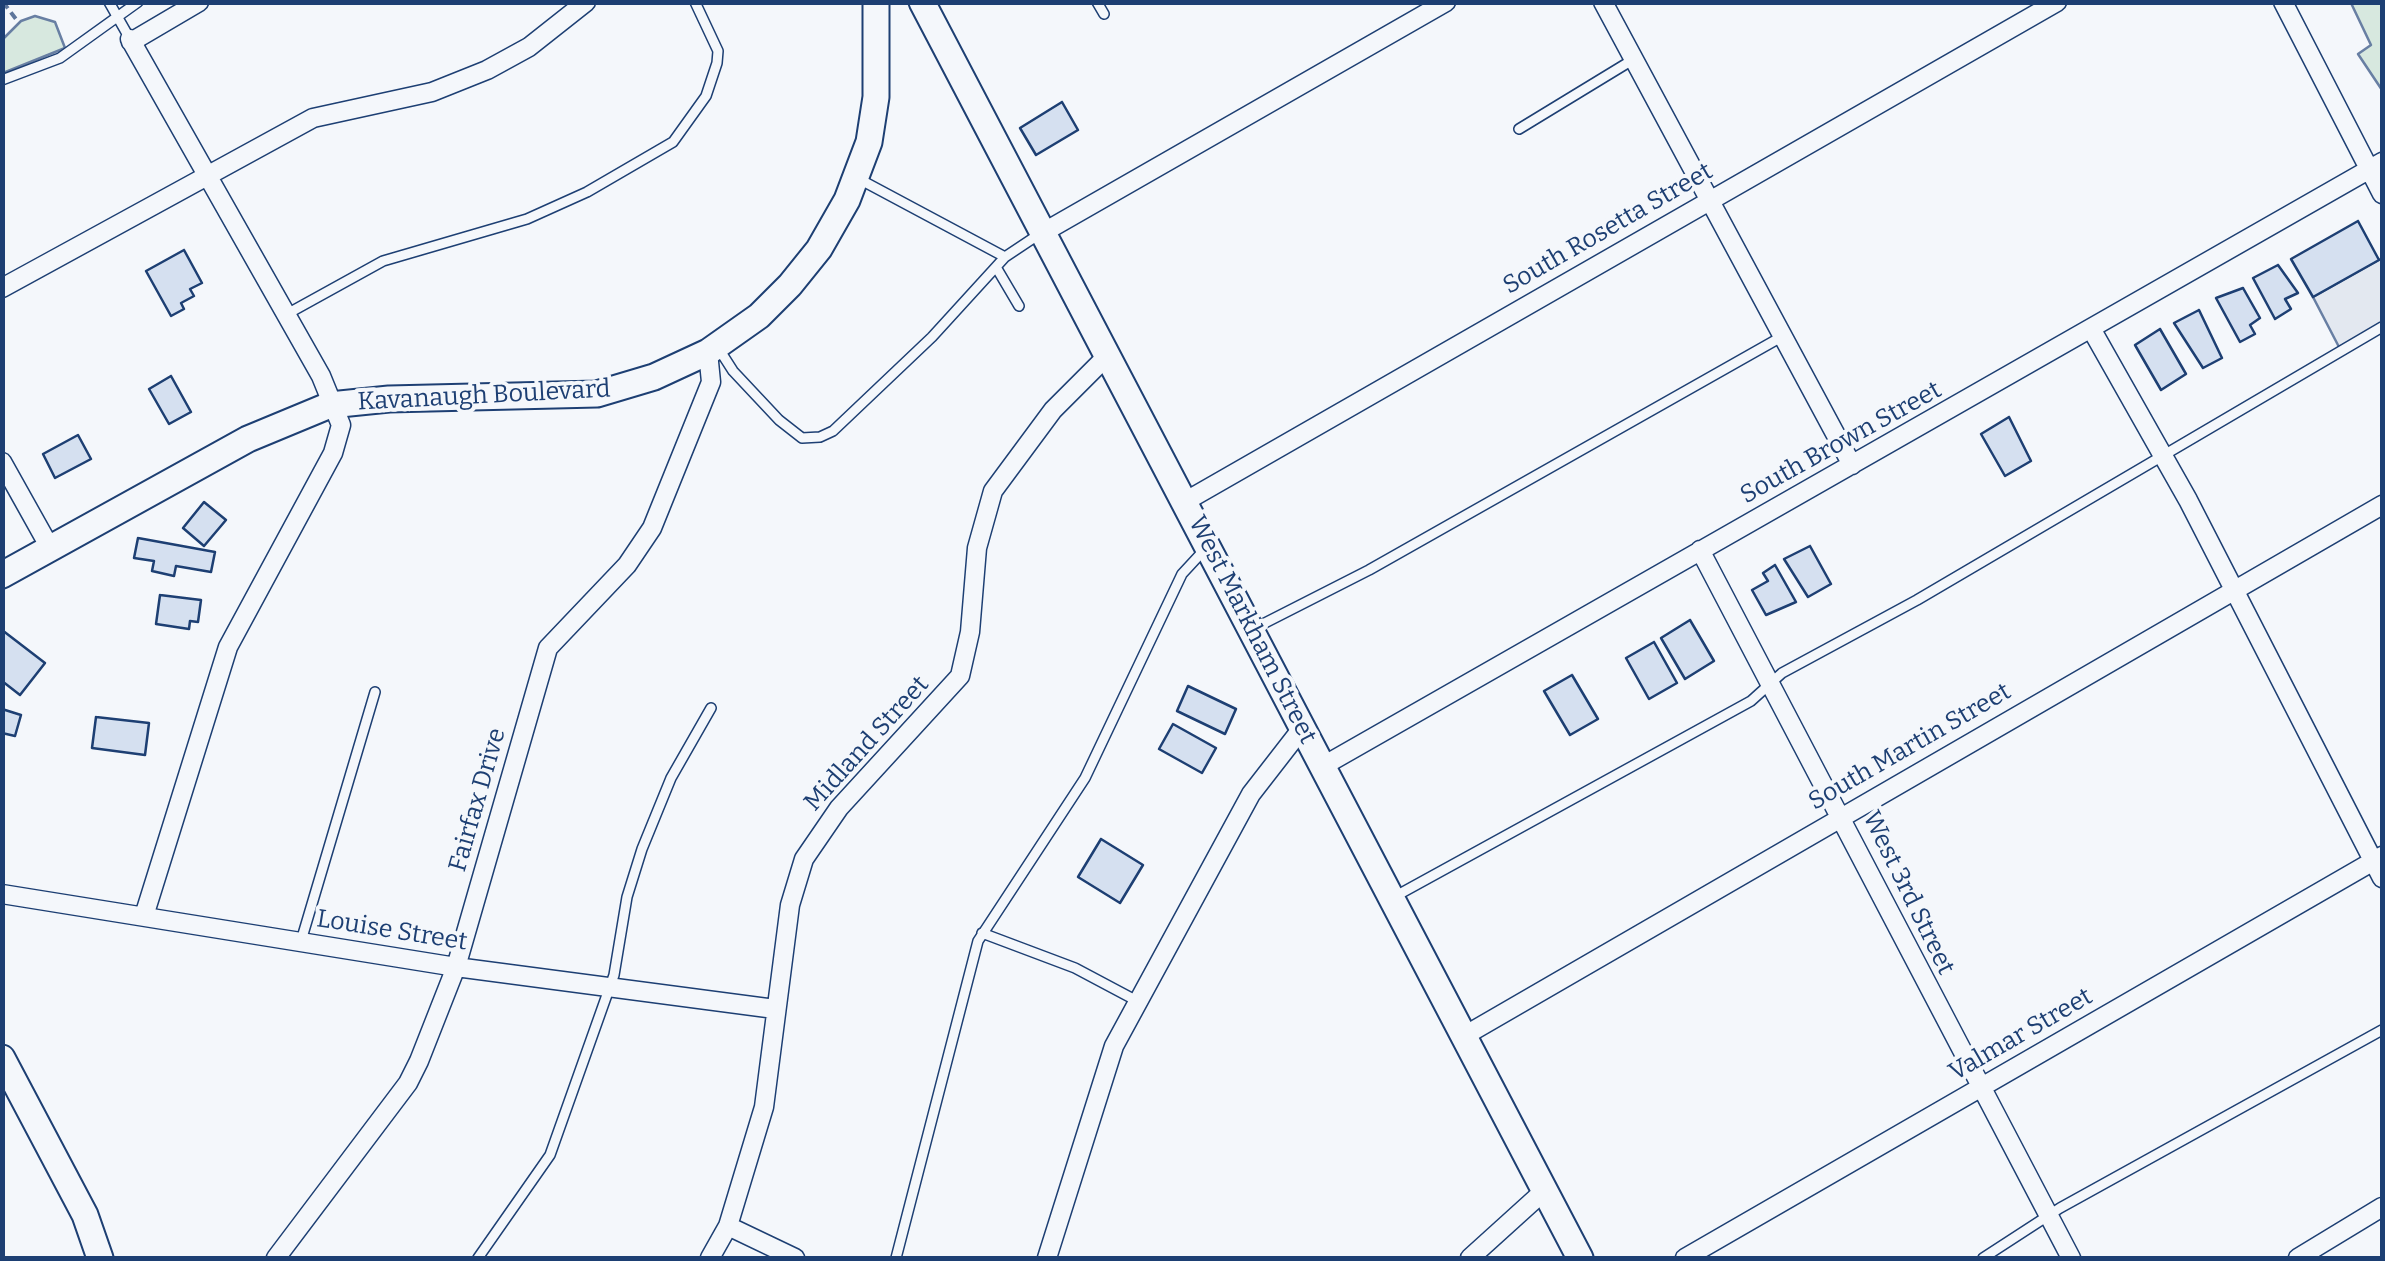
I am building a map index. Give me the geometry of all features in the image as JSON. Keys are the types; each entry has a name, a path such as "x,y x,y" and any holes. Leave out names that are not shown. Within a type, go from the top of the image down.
{"main road":[{"name":"Kavanaugh Boulevard","path":"2,575 248,439 330,405 389,399 597,394 654,377 712,349 759,316 790,285 830,231 856,178 869,142 876,96 876,2"},
{"name":"West Markham Street","path":"922,2 1580,1258"},
{"path":"2,1058 85,1216 100,1258"}],"street":[{"path":"144,916 228,647 336,442 340,425 321,376 131,40 199,2"},
{"path":"2,288 312,118 432,92 487,70 530,48 586,2"},
{"path":"1044,232 1446,2"},
{"path":"1603,2 1852,465"},
{"name":"South Rosetta Street","path":"1186,502 2057,2"},
{"path":"2284,2 2376,166 2382,194"},
{"name":"South Brown Street","path":"1323,766 2092,332 2376,166"},
{"path":"2092,332 2164,456 2379,865"},
{"name":"Fairfax Drive","path":"276,1258 408,1084 456,968 548,648 627,565 652,528 711,382 712,349"},
{"name":"Midland Street","path":"710,1258 728,1226 764,1107 790,905 804,860 840,808 960,676 970,632 977,548 993,491 1053,410 1108,355"},
{"path":"2,462 49,546"},
{"name":"South Martin Street","path":"1464,1036 2382,505"},
{"name":"West 3rd Street","path":"1700,550 2071,1258"},
{"path":"1047,1258 1104,1073 1251,794 1303,727"},
{"name":"Valmar Street","path":"1685,1258 1982,1086 2379,865"},
{"name":"Louise Street","path":"2,894 456,968 775,1009"},
{"path":"1470,1258 1544,1191"},
{"path":"2298,1258 2382,1207"},
{"path":"728,1226 795,1258"}],"lane":[{"path":"109,2 131,40"},
{"path":"2,80 60,58 119,20 138,2"},
{"path":"287,315 382,260 527,219 587,192 673,142 706,96 717,62 718,51 695,2"},
{"path":"1098,2 1104,14"},
{"path":"1519,128 1634,59"},
{"path":"856,178 1005,258"},
{"path":"712,349 778,420 802,438 820,436 833,431 874,394 1005,258 1044,232"},
{"path":"996,267 1020,306"},
{"path":"1392,898 1751,701 1782,674 2382,327"},
{"path":"1252,629 1370,570 1783,336"},
{"path":"896,1258 982,933 1078,790 1182,574 1209,546"},
{"path":"301,941 376,692"},
{"path":"478,1258 550,1156 609,989 626,897 642,849 671,778 711,708"},
{"path":"982,933 1075,968 1139,1002"},
{"path":"1983,1258 2049,1216 2382,1030"}],"path":[{"path":"3,2 19,22"}],"shaded area":[{"path":"2351,3 2382,3 2382,90 2358,54 2371,45"},
{"path":"35,16 55,22 65,48 3,73 2,40 21,21"},
{"path":"2382,258 2382,323 2339,347 2313,297"}],"building":[{"path":"1062,102 1078,130 1036,155 1020,128"},
{"path":"2358,221 2379,260 2313,297 2291,259"},
{"path":"184,250 202,283 190,289 194,296 181,303 184,309 171,316 146,271"},
{"path":"2278,265 2298,293 2285,299 2291,309 2275,319 2253,278"},
{"path":"2243,288 2260,318 2250,325 2255,334 2240,342 2216,298"},
{"path":"2199,310 2222,358 2203,368 2174,323"},
{"path":"2160,329 2186,374 2161,390 2135,345"},
{"path":"171,376 191,412 169,424 149,389"},
{"path":"2009,417 2031,461 2005,476 1981,434"},
{"path":"78,435 91,459 55,478 43,454"},
{"path":"204,502 226,520 204,546 183,528"},
{"path":"138,538 215,552 211,572 176,566 174,576 152,571 154,561 134,558"},
{"path":"1810,546 1831,584 1808,597 1784,559"},
{"path":"1775,565 1796,602 1766,615 1752,590 1768,581 1763,573"},
{"path":"160,595 201,600 198,622 190,621 189,629 156,624"},
{"path":"1690,620 1714,661 1685,679 1661,638"},
{"path":"2,630 45,663 20,695 2,681"},
{"path":"1654,642 1677,683 1649,699 1626,658"},
{"path":"1572,675 1598,719 1570,735 1544,691"},
{"path":"1188,686 1236,709 1225,734 1177,711"},
{"path":"2,709 21,715 15,736 2,733"},
{"path":"96,717 149,723 145,755 92,748"},
{"path":"1173,724 1216,748 1202,773 1159,749"},
{"path":"1101,839 1143,865 1120,903 1078,877"}]}
